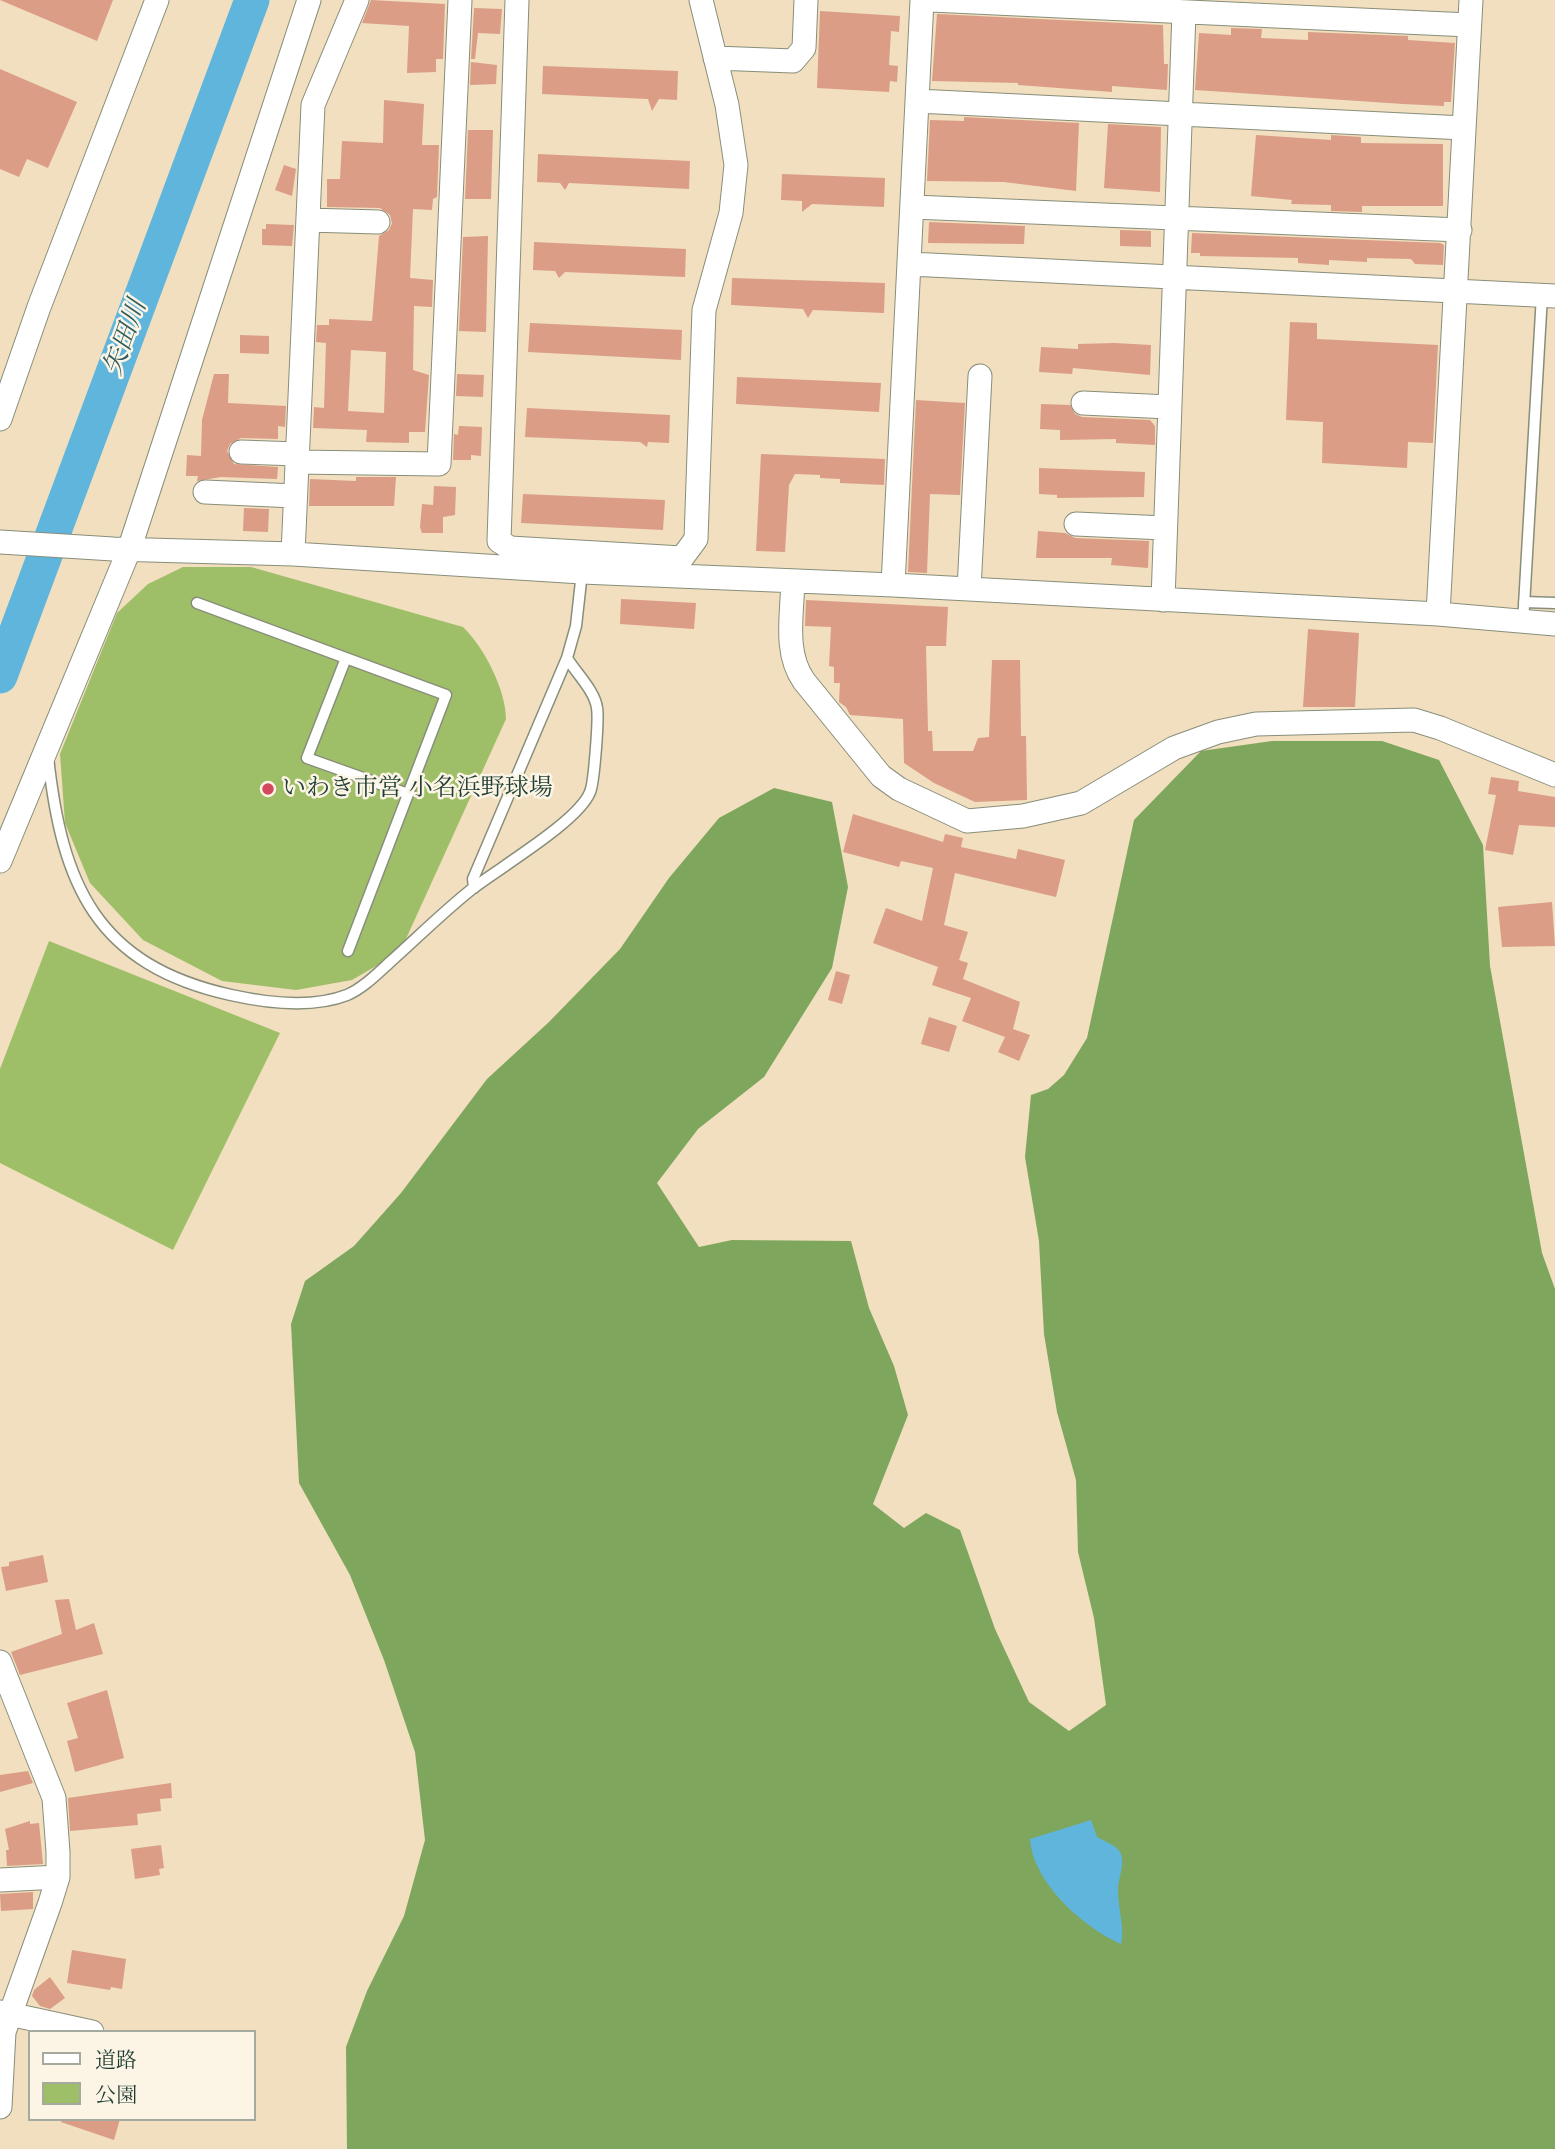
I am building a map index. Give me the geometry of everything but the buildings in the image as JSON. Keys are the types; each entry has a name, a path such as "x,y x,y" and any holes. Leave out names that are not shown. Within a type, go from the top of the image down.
{"street":[{"path":"0,419 39,307 157,0"},
{"path":"0,861 47,747 121,550 309,0"},
{"path":"293,554 313,105 356,0"},
{"path":"241,452 297,458 439,464 460,0"},
{"path":"517,0 499,541 510,548 682,558 696,539 704,310 732,213 736,165 733,135 701,0"},
{"path":"715,58 793,61 804,48 806,0"},
{"path":"893,585 922,0"},
{"path":"931,0 1469,25"},
{"path":"1438,614 1471,0"},
{"path":"1163,600 1184,12"},
{"path":"918,101 1464,128"},
{"path":"913,207 1460,230"},
{"path":"308,220 378,222"},
{"path":"910,264 1548,295"},
{"path":"970,589 980,376"},
{"path":"1083,403 1170,407"},
{"path":"205,492 295,496"},
{"path":"1076,524 1165,528"},
{"path":"0,542 121,550 293,554 582,572 893,585 1438,614 1523,612 1555,624"},
{"path":"793,581 791,652 793,664 804,681 881,776 899,789 967,821 1023,816 1071,806 1098,794 1138,766 1174,748 1208,735 1256,724 1414,720 1555,775"},
{"path":"0,1661 54,1798 58,1877 5,2013 0,2098"},
{"path":"0,1880 58,1877"},
{"path":"5,2013 83,2030"}],"lane":[{"path":"1548,295 1523,612 1555,603"},
{"path":"474,888 473,879 567,658 576,626 582,572"},
{"path":"197,603 446,695 348,951"},
{"path":"345,658 307,758 408,794"},
{"path":"47,747 56,817 77,886 114,938 162,973 193,987 261,1002 323,1000 348,995 374,976 474,888 568,819 592,789 597,708 567,658"}],"green space":[{"name":"いわき市営 小名浜野球場","path":"183,567 251,567 463,627 479,646 498,682 506,719 400,952 352,980 296,990 222,981 143,940 90,883 65,823 60,754 117,613 148,584"},
{"path":"1272,741 1382,741 1439,760 1483,845 1490,966 1542,1253 1555,1289 1555,2149 347,2149 346,2047 367,1991 404,1916 425,1840 415,1752 384,1660 350,1575 299,1483 291,1324 305,1281 354,1246 401,1193 487,1079 549,1022 620,949 669,878 719,818 774,788 832,802 848,887 832,968 764,1077 698,1129 657,1183 699,1247 732,1240 851,1241 869,1308 894,1366 908,1415 873,1504 904,1528 926,1513 960,1530 995,1629 1029,1702 1069,1731 1106,1705 1094,1618 1078,1552 1076,1480 1057,1412 1044,1334 1039,1241 1025,1157 1031,1095 1048,1089 1064,1075 1087,1038 1134,820 1201,751"},
{"path":"49,941 280,1033 173,1250 0,1163 0,1069"}],"water":[{"path":"1091,1820 1097,1837 1116,1847 1122,1856 1118,1890 1121,1944 1091,1927 1062,1902 1040,1872 1033,1855 1030,1839"}],"waterway":[{"name":"矢田川","path":"0,676 252,0"}],"place":[{"name":"いわき市営 小名浜野球場","path":"268,789"}]}
